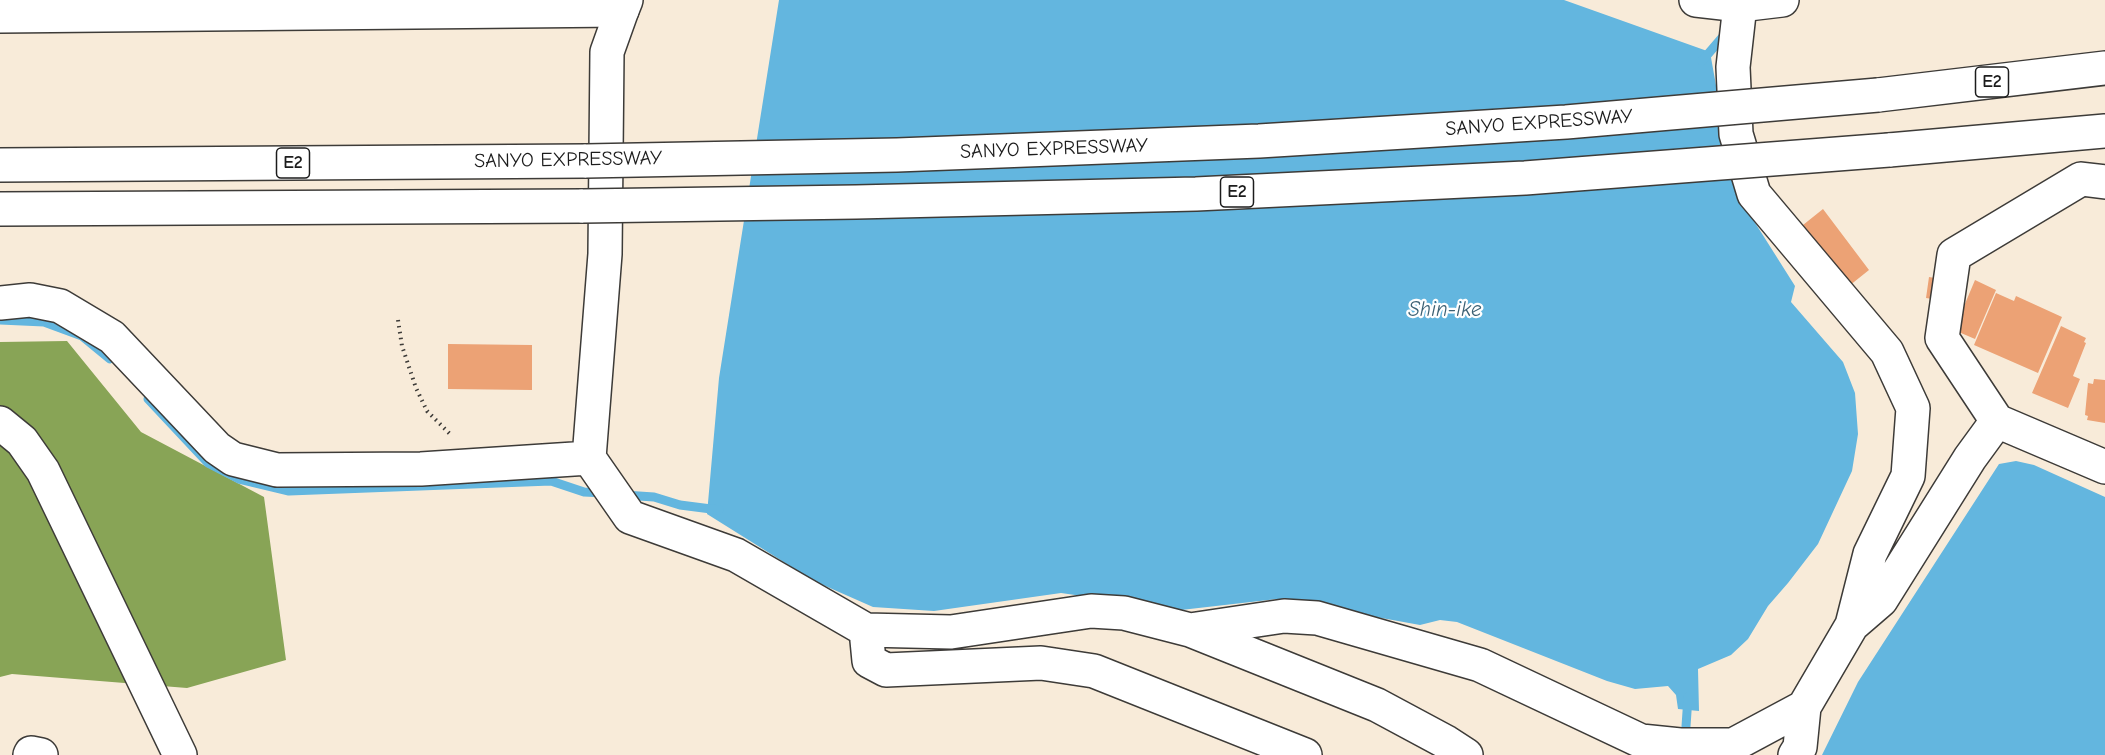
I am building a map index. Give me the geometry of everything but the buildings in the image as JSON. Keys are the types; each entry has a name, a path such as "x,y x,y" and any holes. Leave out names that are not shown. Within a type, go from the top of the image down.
{"main road":[{"path":"1696,0 1740,5 1782,0"},
{"path":"0,16 624,5 607,52 605,482 630,518 736,555 867,630 951,632 1091,611 1124,613 1190,630 1377,705 1466,755"},
{"path":"1740,5 1733,67 1736,134 1754,194 1887,352 1913,408 1908,476 1870,554 1852,625 1804,708 1800,747 1795,755"},
{"name":"SANYO EXPRESSWAY","path":"0,165 897,155 1259,141 1566,122 1878,95 2105,68"},
{"name":"E2","path":"0,209 583,206 1196,194 1525,178 2105,131"},
{"path":"2105,182 2081,179 1954,255 1942,338 1997,421 2105,467"},
{"path":"0,303 30,300 60,306 112,337 217,448 233,459 277,470 421,469 472,466 605,482"},
{"path":"1852,625 1881,600 1970,458 1997,421"},
{"path":"0,423 22,441 43,471 180,755"},
{"path":"1190,630 1284,616 1317,618 1480,665 1641,741 1689,745 1733,745 1804,708"},
{"path":"867,630 870,661 886,670 1041,663 1094,671 1305,755"},
{"path":"30,755 31,753 41,755"}],"path":[{"path":"398,320 402,346 423,404 467,451 472,466"}],"green space":[{"path":"67,341 141,432 264,497 286,660 187,688 12,674 0,677 0,342"}],"water":[{"name":"Shin-ike","path":"779,0 1564,0 1710,52 1735,191 1795,286 1791,302 1843,362 1855,393 1858,434 1852,471 1818,544 1768,606 1748,639 1731,655 1698,669 1699,711 1678,709 1676,695 1668,686 1635,689 1607,681 1457,622 1440,620 1420,625 1277,599 1181,610 1061,593 934,611 873,607 814,581 707,514 719,378"},
{"path":"2016,461 2034,465 2105,497 2105,755 1822,755 1858,682 1999,464"}],"waterway":[{"path":"1702,61 1726,33"},
{"path":"0,320 44,322 82,336 110,359"},
{"path":"148,399 208,463 239,479 289,491 551,481 584,492 604,493"},
{"path":"624,495 654,497 680,505 719,510"},
{"path":"1685,741 1688,697"}]}
